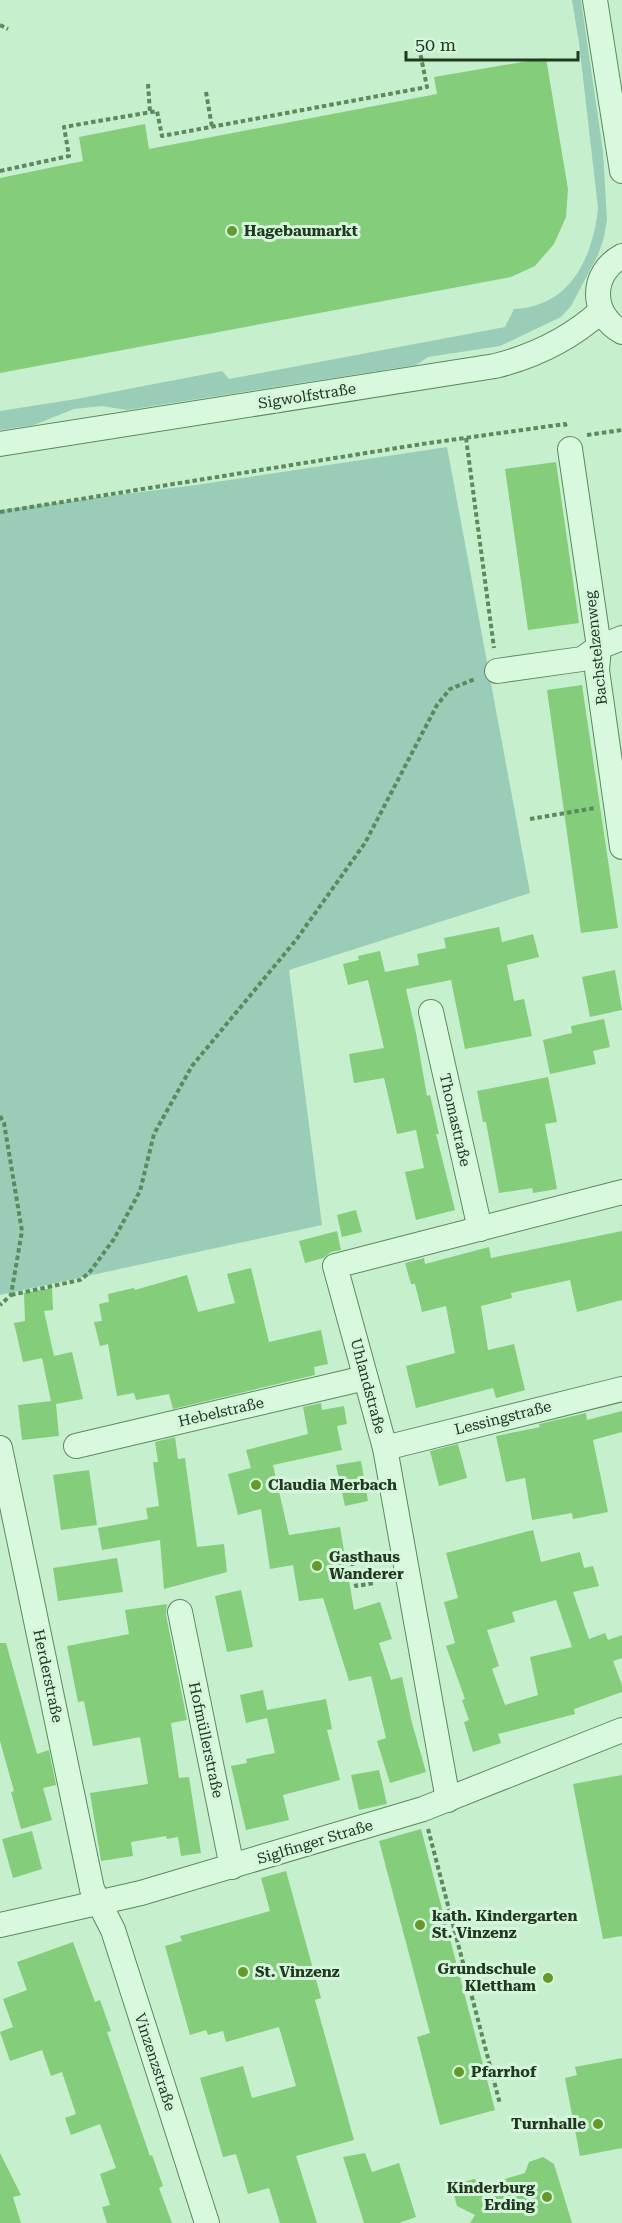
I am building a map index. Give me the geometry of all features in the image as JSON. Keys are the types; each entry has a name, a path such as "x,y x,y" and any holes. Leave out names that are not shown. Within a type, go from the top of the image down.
{"street":[{"path":"595,0 622,171"},
{"path":"622,256 609,265 601,276 597,298 601,311 610,323 622,332"},
{"name":"Sigwolfstraße","path":"0,444 495,366 524,358 552,346 578,330 601,311"},
{"name":"Bachstelzenweg","path":"570,449 599,647 597,669 622,847"},
{"path":"497,671 582,659 599,647 622,638"},
{"name":"Thomastraße","path":"431,1012 480,1229"},
{"name":"Uhlandstraße","path":"448,1800 385,1448 335,1266 622,1192"},
{"name":"Hebelstraße","path":"76,1446 366,1378"},
{"name":"Lessingstraße","path":"385,1448 622,1389"},
{"name":"Herderstraße","path":"0,1448 92,1889 99,1903"},
{"name":"Hofmüllerstraße","path":"180,1612 232,1867"},
{"name":"Siglfinger Straße","path":"0,1925 141,1893 448,1800 622,1730"},
{"name":"Vinzenzstraße","path":"99,1903 113,1929 207,2223"}],"path":[{"path":"0,25 8,29"},
{"path":"0,171 69,156 64,127 157,111 162,136 427,87 420,52"},
{"path":"148,84 150,112"},
{"path":"206,92 212,127"},
{"path":"0,512 558,424"},
{"path":"598,433 622,430"},
{"path":"0,1305 10,1295 80,1280 89,1273 114,1239 140,1191 154,1134 192,1066 296,940 365,843 436,705 450,689 497,671 466,438"},
{"path":"530,819 616,804"},
{"path":"0,1116 4,1123 22,1231 10,1295"},
{"path":"345,1562 352,1561 356,1586 375,1582"},
{"path":"427,1824 500,2104"}],"green space":[{"path":"572,0 581,0 603,152 607,219 598,255 571,306 561,317 500,346 428,357 416,365 127,410 102,406 74,409 34,425 0,430 0,411 222,371 229,379 505,327 514,309 533,306 550,299 564,289 575,276 591,245 598,208"},
{"path":"447,447 530,893 289,970 322,1225 0,1295 0,510 196,485"}],"building":[{"name":"Hagebaumarkt","path":"546,58 568,189 566,217 554,244 535,266 511,277 0,373 0,178 83,161 79,137 145,124 149,149 437,94 434,77"},
{"path":"556,462 579,623 528,630 505,469"},
{"path":"582,685 618,928 581,933 547,690"},
{"path":"499,927 502,942 533,934 539,957 507,965 514,1001 524,999 532,1036 465,1049 451,980 406,989 427,1096 430,1095 439,1134 436,1134 455,1210 416,1220 405,1172 424,1168 416,1130 397,1134 384,1078 354,1083 349,1054 384,1048 368,980 348,985 343,964 359,960 358,956 380,951 385,972 419,965 417,954 446,948 444,938"},
{"path":"615,970 622,1010 590,1017 582,977"},
{"path":"604,1019 610,1047 593,1051 596,1064 550,1074 543,1040 572,1033 571,1026"},
{"path":"548,1077 557,1122 545,1124 557,1189 533,1193 532,1188 499,1193 486,1122 483,1122 477,1091"},
{"path":"356,1210 362,1232 342,1237 337,1215"},
{"path":"337,1231 341,1250 305,1263 299,1241"},
{"path":"622,1231 622,1300 577,1312 570,1280 511,1293 512,1298 481,1306 488,1350 514,1344 525,1390 496,1398 493,1388 416,1408 406,1366 455,1353 446,1306 422,1312 415,1284 411,1284 405,1263 424,1258 425,1264 489,1247 491,1258"},
{"path":"251,1268 269,1342 321,1330 328,1364 314,1367 315,1375 173,1409 169,1394 136,1400 134,1393 117,1396 108,1344 100,1346 94,1322 102,1321 99,1304 109,1302 108,1294 134,1288 135,1290 187,1275 198,1312 235,1303 227,1274"},
{"path":"52,1288 53,1310 44,1311 54,1356 72,1352 83,1399 56,1404 59,1436 22,1440 18,1405 51,1401 42,1358 23,1362 14,1323 25,1321 24,1293"},
{"path":"321,1403 322,1410 344,1406 347,1424 337,1426 342,1450 273,1465 289,1535 340,1527 354,1610 380,1602 392,1639 379,1643 391,1680 402,1677 426,1772 390,1783 377,1741 386,1738 371,1676 349,1681 323,1598 299,1601 293,1565 270,1569 261,1509 238,1515 228,1474 251,1468 246,1450 308,1434 303,1407"},
{"path":"622,1411 622,1432 593,1440 608,1512 573,1519 572,1513 532,1520 525,1478 506,1482 496,1436 540,1427 539,1424 586,1413 587,1420"},
{"path":"175,1437 178,1459 185,1458 197,1547 224,1544 227,1572 164,1589 160,1540 102,1550 98,1528 148,1519 146,1508 159,1506 153,1462 158,1462 155,1442"},
{"path":"458,1444 467,1478 439,1486 430,1451"},
{"path":"361,1461 368,1501 345,1506 336,1465"},
{"path":"89,1470 97,1525 61,1530 53,1475"},
{"path":"533,1530 541,1562 580,1552 584,1568 593,1566 599,1586 573,1592 589,1639 605,1633 608,1640 622,1635 622,1658 613,1661 622,1685 622,1692 574,1709 575,1714 498,1734 501,1743 473,1752 464,1722 469,1720 462,1700 465,1699 446,1646 455,1643 444,1602 458,1598 446,1553","holes":["556,1600 572,1647 530,1657 538,1695 505,1705 492,1669 499,1666 487,1630 515,1622 512,1612"]},
{"path":"117,1558 123,1592 58,1601 53,1568"},
{"path":"241,1590 253,1647 227,1652 215,1596"},
{"path":"167,1604 166,1615 187,1720 171,1723 179,1778 189,1777 201,1853 181,1856 178,1837 167,1839 166,1836 131,1842 133,1856 101,1861 90,1793 148,1784 140,1737 93,1746 84,1701 78,1702 67,1646 129,1634 125,1610"},
{"path":"0,1643 6,1643 37,1754 49,1750 56,1785 43,1788 52,1820 21,1829 11,1792 14,1791 0,1741"},
{"path":"263,1690 267,1710 326,1699 332,1729 327,1730 340,1780 283,1795 289,1820 246,1830 231,1766 247,1763 246,1759 275,1753 267,1718 246,1723 240,1695"},
{"path":"379,1770 387,1804 359,1810 351,1775"},
{"path":"622,1775 622,1936 603,1939 573,1784"},
{"path":"421,1829 495,2110 440,2125 417,2037 430,2033 379,1841"},
{"path":"32,1831 42,1869 13,1878 2,1839"},
{"path":"286,1871 321,1998 315,2000 354,2140 296,2156 317,2223 280,2223 269,2188 248,2194 236,2154 223,2157 200,2078 243,2066 252,2098 296,2086 279,2027 226,2042 223,2031 208,2035 206,2030 190,2035 165,1946 182,1941 180,1936 270,1911 261,1878"},
{"path":"73,1942 95,2002 100,2000 111,2031 107,2032 150,2156 152,2155 163,2186 159,2188 172,2223 107,2223 102,2207 110,2205 100,2174 116,2168 100,2124 71,2135 65,2118 76,2114 62,2072 51,2076 42,2050 10,2061 0,2032 13,2027 3,1999 27,1990 17,1962"},
{"name":"Turnhalle","path":"622,2058 622,2148 580,2156 565,2078 577,2075 575,2067"},
{"path":"0,2153 21,2195 13,2197 21,2223 0,2223"},
{"path":"365,2153 372,2172 399,2163 416,2217 399,2223 364,2223 343,2157"},
{"path":"543,2157 554,2164 572,2223 470,2223 475,2215 457,2206 454,2195 460,2183 474,2179 485,2185 525,2173 529,2162"}],"place":[{"name":"Hagebaumarkt","path":"232,231"},
{"name":"Claudia Merbach","path":"256,1485"},
{"name":"Gasthaus Wanderer","path":"317,1566"},
{"name":"kath. Kindergarten St. Vinzenz","path":"420,1925"},
{"name":"St. Vinzenz","path":"243,1972"},
{"name":"Grundschule Klettham","path":"548,1978"},
{"name":"Pfarrhof","path":"459,2072"},
{"name":"Turnhalle","path":"598,2124"},
{"name":"Kinderburg Erding","path":"547,2197"}]}
